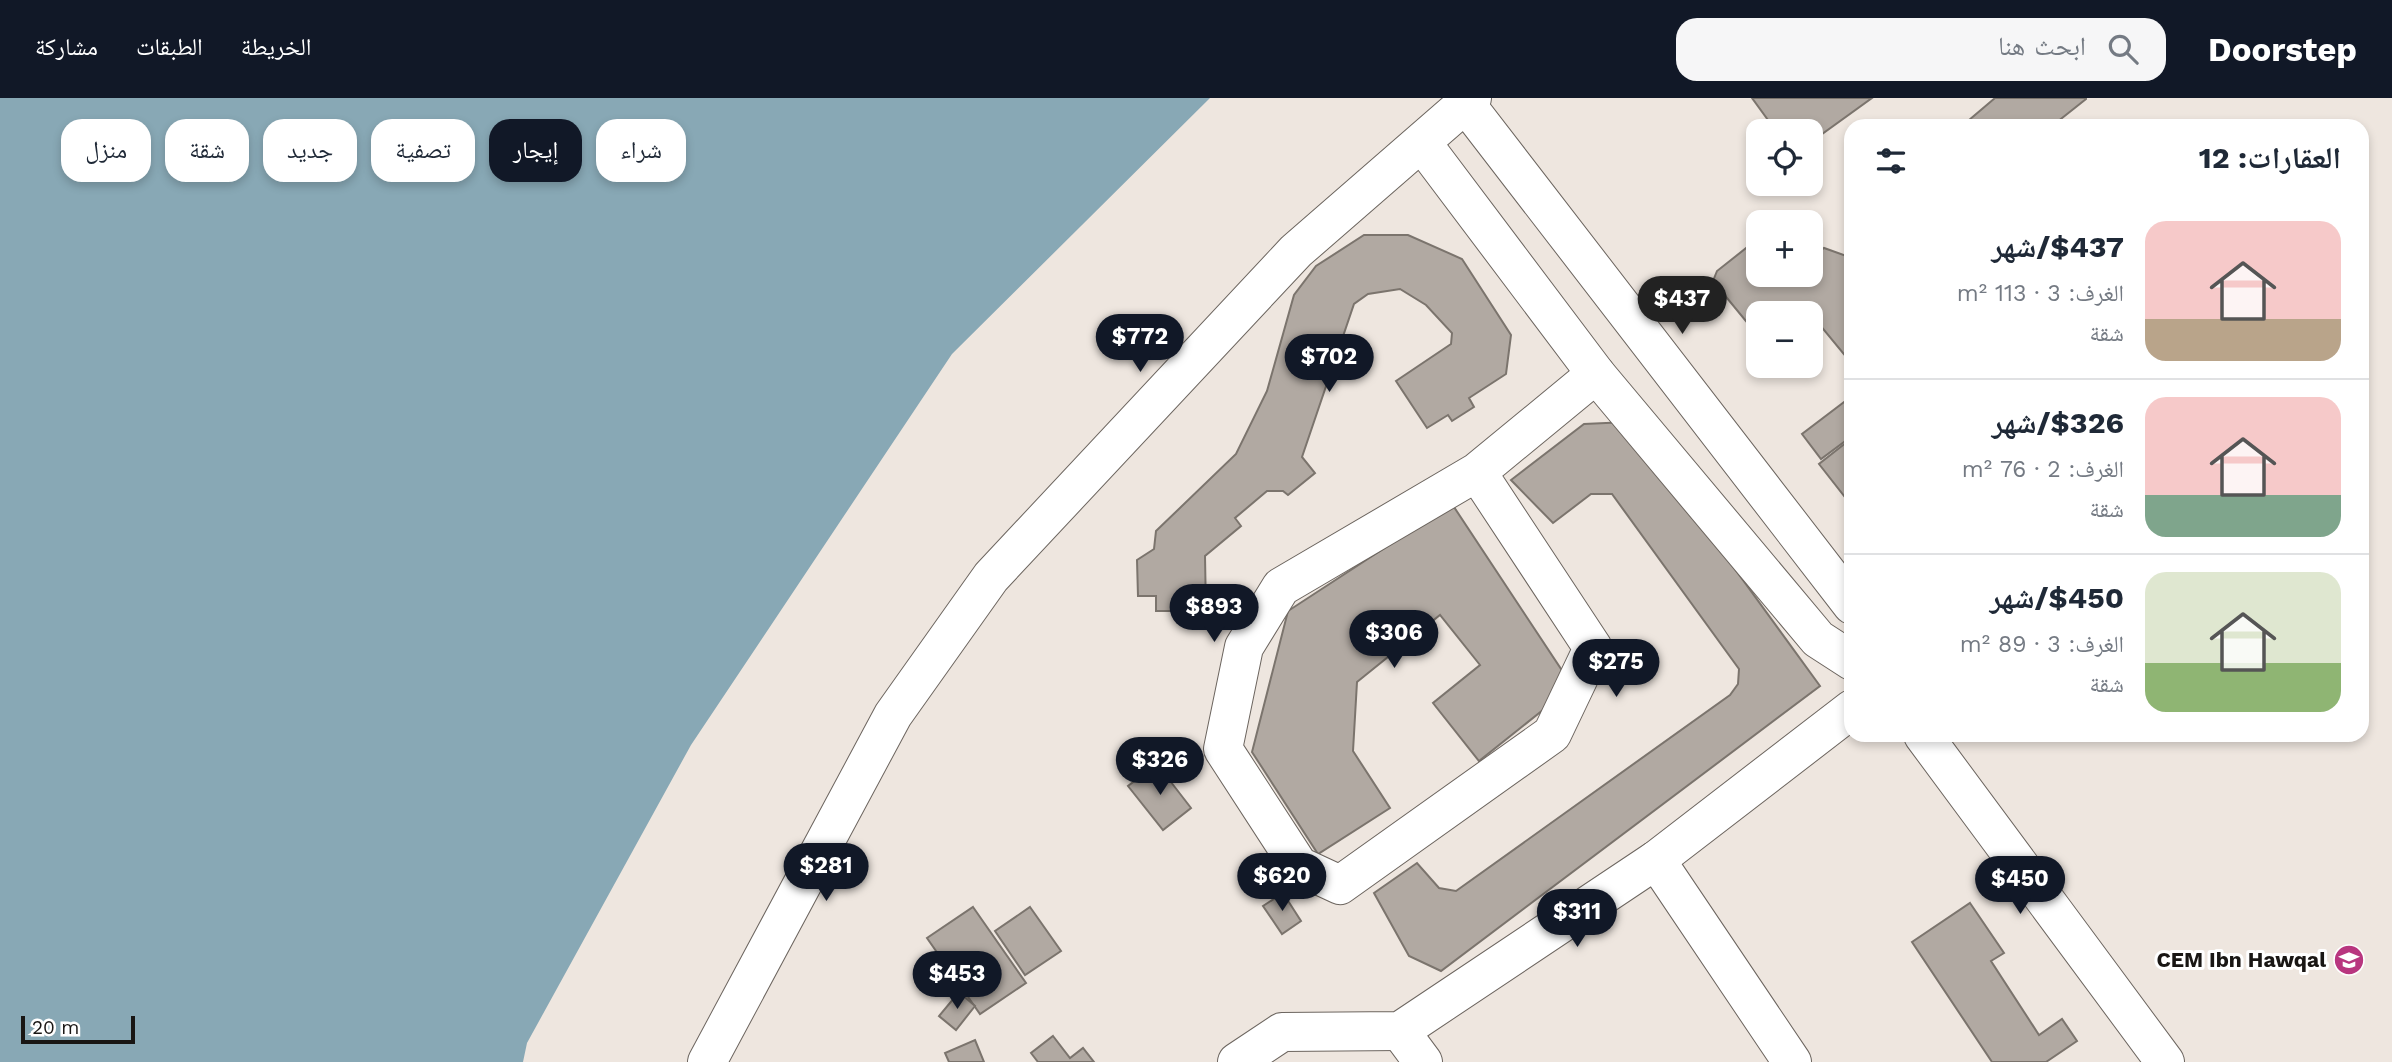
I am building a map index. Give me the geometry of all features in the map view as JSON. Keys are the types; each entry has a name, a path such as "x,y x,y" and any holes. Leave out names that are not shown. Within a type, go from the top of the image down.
{"street":[{"path":"707,1062 893,715 991,577 1296,251 1468,100 1844,594"},
{"path":"1422,143 1596,374 1818,639 1844,656"},
{"path":"1478,472 1593,648 1552,734 1340,885 1299,866 1223,749 1244,647 1281,587 1478,472 1596,374"},
{"path":"1237,1062 1282,1032 1400,1031 1656,860 1844,715"},
{"path":"1928,742 2165,1062"},
{"path":"1656,860 1792,1062"},
{"path":"1400,1031 1423,1062"}],"water":[{"path":"0,98 1210,98 952,354 691,745 527,1043 523,1062 0,1062"}],"building":[{"path":"1752,98 1872,98 1823,133 1823,119 1767,119"},
{"path":"1995,98 2086,98 2061,119 1970,119"},
{"path":"1364,235 1408,235 1462,259 1511,335 1506,374 1469,398 1474,407 1452,421 1448,415 1427,428 1396,381 1451,344 1452,333 1426,305 1400,289 1368,294 1354,304 1302,457 1315,473 1288,495 1283,491 1267,491 1235,518 1241,526 1205,556 1206,611 1156,611 1156,596 1138,596 1137,560 1154,549 1156,531 1236,454 1267,391 1294,295 1316,266"},
{"path":"1746,248 1746,287 1823,287 1823,249 1844,255 1844,354 1823,329 1823,301 1746,301 1746,321 1713,281 1717,271"},
{"path":"1844,402 1844,442 1821,459 1802,434"},
{"path":"1628,422 1820,686 1441,971 1409,956 1374,893 1417,863 1439,888 1456,891 1730,695 1738,684 1739,669 1612,494 1591,494 1553,523 1511,480 1584,424"},
{"path":"1844,444 1844,496 1819,464"},
{"path":"1452,504 1565,675 1558,698 1479,761 1433,703 1480,665 1440,615 1357,682 1353,751 1390,808 1318,854 1252,752 1288,611"},
{"path":"1157,764 1191,808 1163,830 1128,786"},
{"path":"1283,893 1301,921 1282,934 1263,906"},
{"path":"1970,903 2004,953 1991,961 2039,1035 2062,1019 2077,1041 2046,1062 1992,1062 1912,942"},
{"path":"973,907 1026,983 980,1014 927,938"},
{"path":"1030,907 1061,951 1025,975 995,931"},
{"path":"959,992 975,1006 956,1030 939,1016"},
{"path":"1053,1036 1070,1058 1083,1048 1094,1062 1038,1062 1031,1053"},
{"path":"975,1040 984,1062 949,1062 945,1053"}],"place":[{"name":"CEM Ibn Hawqal","path":"2349,960"}]}
